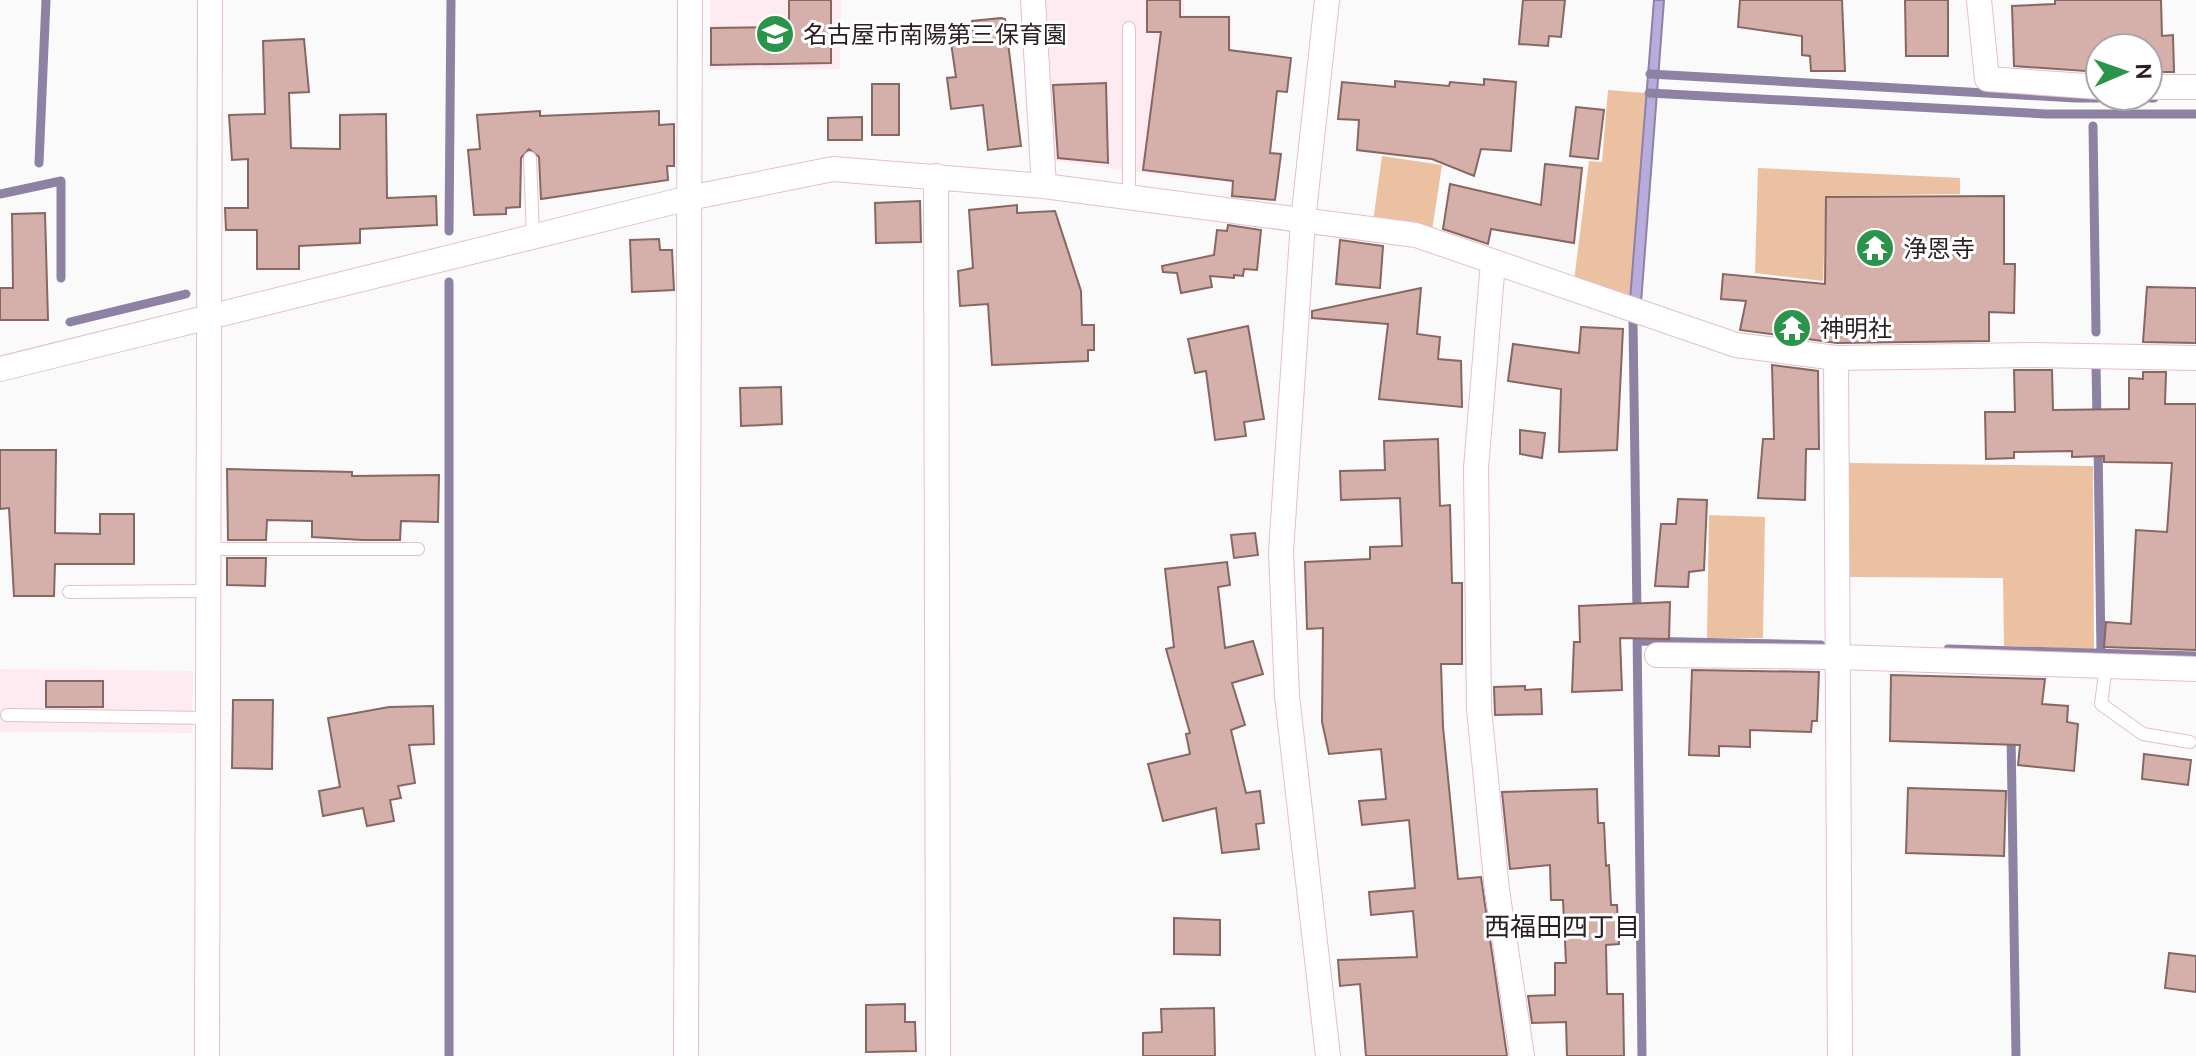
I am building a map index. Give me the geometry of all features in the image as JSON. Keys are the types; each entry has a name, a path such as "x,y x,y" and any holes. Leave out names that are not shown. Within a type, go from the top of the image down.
{"street":[{"path":"207,1056 210,0"},
{"path":"686,1056 690,0"},
{"path":"1033,0 1044,186"},
{"path":"1327,0 1303,221 1281,552 1287,696 1328,1056"},
{"path":"1979,0 1987,79 2084,86"},
{"path":"2164,87 2196,87"},
{"path":"0,369 689,198 833,169 1044,186 1416,235 1736,345 1836,358 2031,355 2196,358"},
{"path":"936,176 938,1056"},
{"path":"1493,262 1476,468 1479,709 1497,890 1522,1056"},
{"path":"1836,358 1840,1056"},
{"path":"1657,655 1839,657 2196,669"}],"lane":[{"path":"1129,28 1129,198"},
{"path":"530,158 533,237"},
{"path":"207,549 418,549"},
{"path":"69,592 207,591"},
{"path":"2106,666 2101,704 2143,734 2190,742"},
{"path":"7,715 208,718"}],"shaded area":[{"name":"名古屋市南陽第三保育園","path":"710,0 841,0 840,69 710,70"},
{"path":"1046,0 1184,0 1184,15 1231,15 1232,103 1223,103 1212,182 1055,161"},
{"path":"1654,0 1664,0 1641,303 1630,300"},
{"path":"1608,90 1646,93 1630,299 1574,281 1589,161 1602,162"},
{"path":"1382,156 1442,165 1432,231 1373,222"},
{"path":"1758,168 1960,178 1960,194 1826,196 1823,281 1755,273"},
{"path":"1849,463 2093,466 2094,649 2004,646 2003,578 1850,577"},
{"path":"1709,515 1765,517 1763,638 1707,638"},
{"path":"0,669 193,671 192,733 0,732"}],"building":[{"name":"名古屋市南陽第三保育園","path":"789,0 831,0 831,63 711,65 711,28 789,27"},
{"path":"1147,0 1180,0 1180,17 1229,17 1229,50 1291,58 1287,92 1277,91 1270,153 1281,154 1275,200 1232,196 1233,181 1143,170 1161,32 1147,32"},
{"path":"1523,0 1565,0 1561,37 1549,36 1548,46 1519,44"},
{"path":"1740,0 1842,0 1845,71 1811,71 1810,56 1802,55 1802,36 1738,27"},
{"path":"1905,0 1948,0 1948,56 1906,56"},
{"path":"2055,0 2161,0 2162,32 2084,32 2084,71 2014,66 2012,6 2055,4"},
{"path":"1005,19 1021,146 988,150 983,105 951,109 947,78 956,77 951,43 974,41 972,21"},
{"path":"2173,35 2174,72 2164,72 2164,36"},
{"path":"304,39 309,92 289,93 291,148 340,149 340,115 386,114 387,198 436,196 437,225 360,229 360,243 299,246 299,269 257,269 257,230 226,230 225,208 248,208 248,159 232,160 229,115 265,114 263,41"},
{"path":"1484,79 1516,82 1511,151 1481,149 1474,176 1432,159 1357,150 1359,120 1338,119 1342,82 1395,87 1395,81 1449,86 1450,82 1484,85"},
{"path":"1106,83 1108,163 1058,158 1053,85"},
{"path":"872,84 899,84 899,135 872,135"},
{"path":"1576,107 1604,110 1598,159 1570,156"},
{"path":"540,111 540,116 659,111 659,125 674,124 674,166 667,166 668,180 541,199 539,157 529,149 521,158 520,207 506,208 506,214 474,215 468,150 480,149 477,115"},
{"path":"862,117 862,140 828,140 828,118"},
{"path":"1545,164 1582,168 1574,243 1491,229 1488,244 1443,229 1450,184 1541,205"},
{"path":"2004,196 2004,264 2015,264 2014,313 1989,312 1989,341 1837,343 1740,330 1746,301 1721,299 1723,274 1825,284 1826,197"},
{"path":"920,201 921,242 876,243 875,203"},
{"path":"1017,205 1017,213 1055,211 1081,291 1082,325 1094,325 1094,350 1088,350 1088,361 992,365 988,304 960,306 958,271 973,268 969,210"},
{"path":"45,213 48,320 0,320 0,288 13,288 12,214"},
{"path":"1228,225 1261,230 1257,270 1244,269 1243,276 1234,275 1234,278 1210,276 1212,287 1181,293 1177,273 1163,272 1162,266 1214,255 1217,230 1227,231"},
{"path":"659,239 660,250 672,250 674,290 632,292 630,240"},
{"path":"1340,240 1383,246 1380,288 1336,284"},
{"path":"2147,287 2196,288 2196,343 2143,342"},
{"path":"1421,288 1417,334 1440,337 1438,359 1461,361 1462,407 1379,399 1388,324 1312,318 1312,311"},
{"path":"1248,326 1264,419 1244,422 1246,436 1215,440 1206,371 1195,373 1188,339"},
{"path":"1581,327 1623,329 1617,450 1559,452 1561,389 1508,381 1513,344 1579,353"},
{"path":"1772,365 1818,371 1819,449 1806,449 1805,500 1758,498 1763,439 1774,439"},
{"path":"2014,370 2052,370 2053,410 2129,409 2129,378 2143,379 2143,372 2166,372 2165,404 2196,404 2196,650 2104,647 2106,622 2131,624 2136,530 2167,532 2172,463 2104,462 2104,456 2072,457 2072,451 2014,452 2014,458 1986,459 1985,412 2015,412"},
{"path":"781,387 782,424 741,426 740,388"},
{"path":"1520,430 1545,433 1542,458 1520,454"},
{"path":"1438,439 1440,506 1450,505 1452,583 1462,583 1462,664 1441,664 1443,727 1458,879 1481,877 1507,1056 1366,1056 1360,984 1340,986 1338,960 1417,957 1413,911 1371,915 1369,892 1415,888 1409,820 1362,825 1359,801 1386,799 1381,749 1329,754 1322,722 1323,628 1307,629 1305,562 1370,559 1370,547 1402,546 1400,498 1341,500 1340,471 1385,470 1384,441"},
{"path":"0,450 56,450 55,533 100,534 100,514 134,514 134,564 55,564 54,596 14,596 9,508 0,509"},
{"path":"227,469 352,472 352,476 439,475 438,522 401,521 400,540 363,540 312,537 312,521 267,520 266,540 228,540"},
{"path":"1678,499 1707,500 1704,570 1689,572 1688,587 1655,586 1661,524 1676,524"},
{"path":"1255,533 1258,555 1234,558 1231,535"},
{"path":"227,558 266,558 265,586 227,585"},
{"path":"1227,562 1230,585 1218,587 1225,648 1253,641 1263,674 1232,683 1245,725 1231,730 1246,793 1260,791 1264,823 1256,824 1259,849 1222,853 1216,808 1163,821 1148,764 1190,754 1186,734 1190,733 1166,649 1174,647 1165,569"},
{"path":"1670,602 1669,639 1620,638 1622,690 1572,692 1574,642 1580,642 1579,606"},
{"path":"1692,670 1819,672 1817,721 1812,721 1811,732 1750,730 1750,747 1719,746 1719,756 1689,755"},
{"path":"1891,675 2045,679 2042,704 2068,706 2067,722 2078,724 2074,771 2018,765 2020,745 1890,741"},
{"path":"46,681 103,681 103,707 46,707"},
{"path":"1525,686 1525,690 1541,689 1542,714 1495,715 1494,687"},
{"path":"233,700 273,700 272,769 232,768"},
{"path":"433,706 434,744 409,745 415,783 398,786 401,798 390,800 394,821 367,826 363,808 323,816 319,791 340,787 328,718 389,707"},
{"path":"2144,754 2191,760 2188,785 2142,779"},
{"path":"1908,788 2006,791 2004,856 1906,853"},
{"path":"1597,789 1598,823 1604,823 1606,866 1609,865 1611,905 1617,905 1619,944 1606,945 1607,994 1623,994 1624,1056 1567,1056 1566,1022 1532,1023 1528,996 1555,995 1555,963 1566,963 1563,900 1551,900 1550,865 1510,869 1502,792"},
{"path":"1174,918 1220,920 1220,955 1174,954"},
{"path":"2169,953 2196,956 2196,992 2165,988"},
{"path":"905,1004 905,1022 915,1022 916,1051 866,1052 866,1005"},
{"path":"1214,1008 1215,1056 1143,1056 1143,1033 1162,1032 1161,1009"}],"waterway":[{"path":"39,163 46,0"},
{"path":"449,231 451,0"},
{"path":"1650,74 2084,98"},
{"path":"1649,93 2046,114 2196,114"},
{"path":"2093,126 2096,332"},
{"path":"0,194 61,181 61,278"},
{"path":"449,282 449,1056"},
{"path":"70,322 186,294"},
{"path":"1633,321 1637,614"},
{"path":"2096,364 2097,421"},
{"path":"2098,444 2101,652"},
{"path":"1637,628 1642,1056"},
{"path":"1638,641 1821,645"},
{"path":"1948,649 2196,656"},
{"path":"2011,734 2016,1056"}],"place":[{"name":"名古屋市南陽第三保育園","path":"775,34"},
{"name":"浄恩寺","path":"1875,248"},
{"name":"神明社","path":"1792,328"}],"district":[{"name":"西福田四丁目","path":"1562,926"}]}
